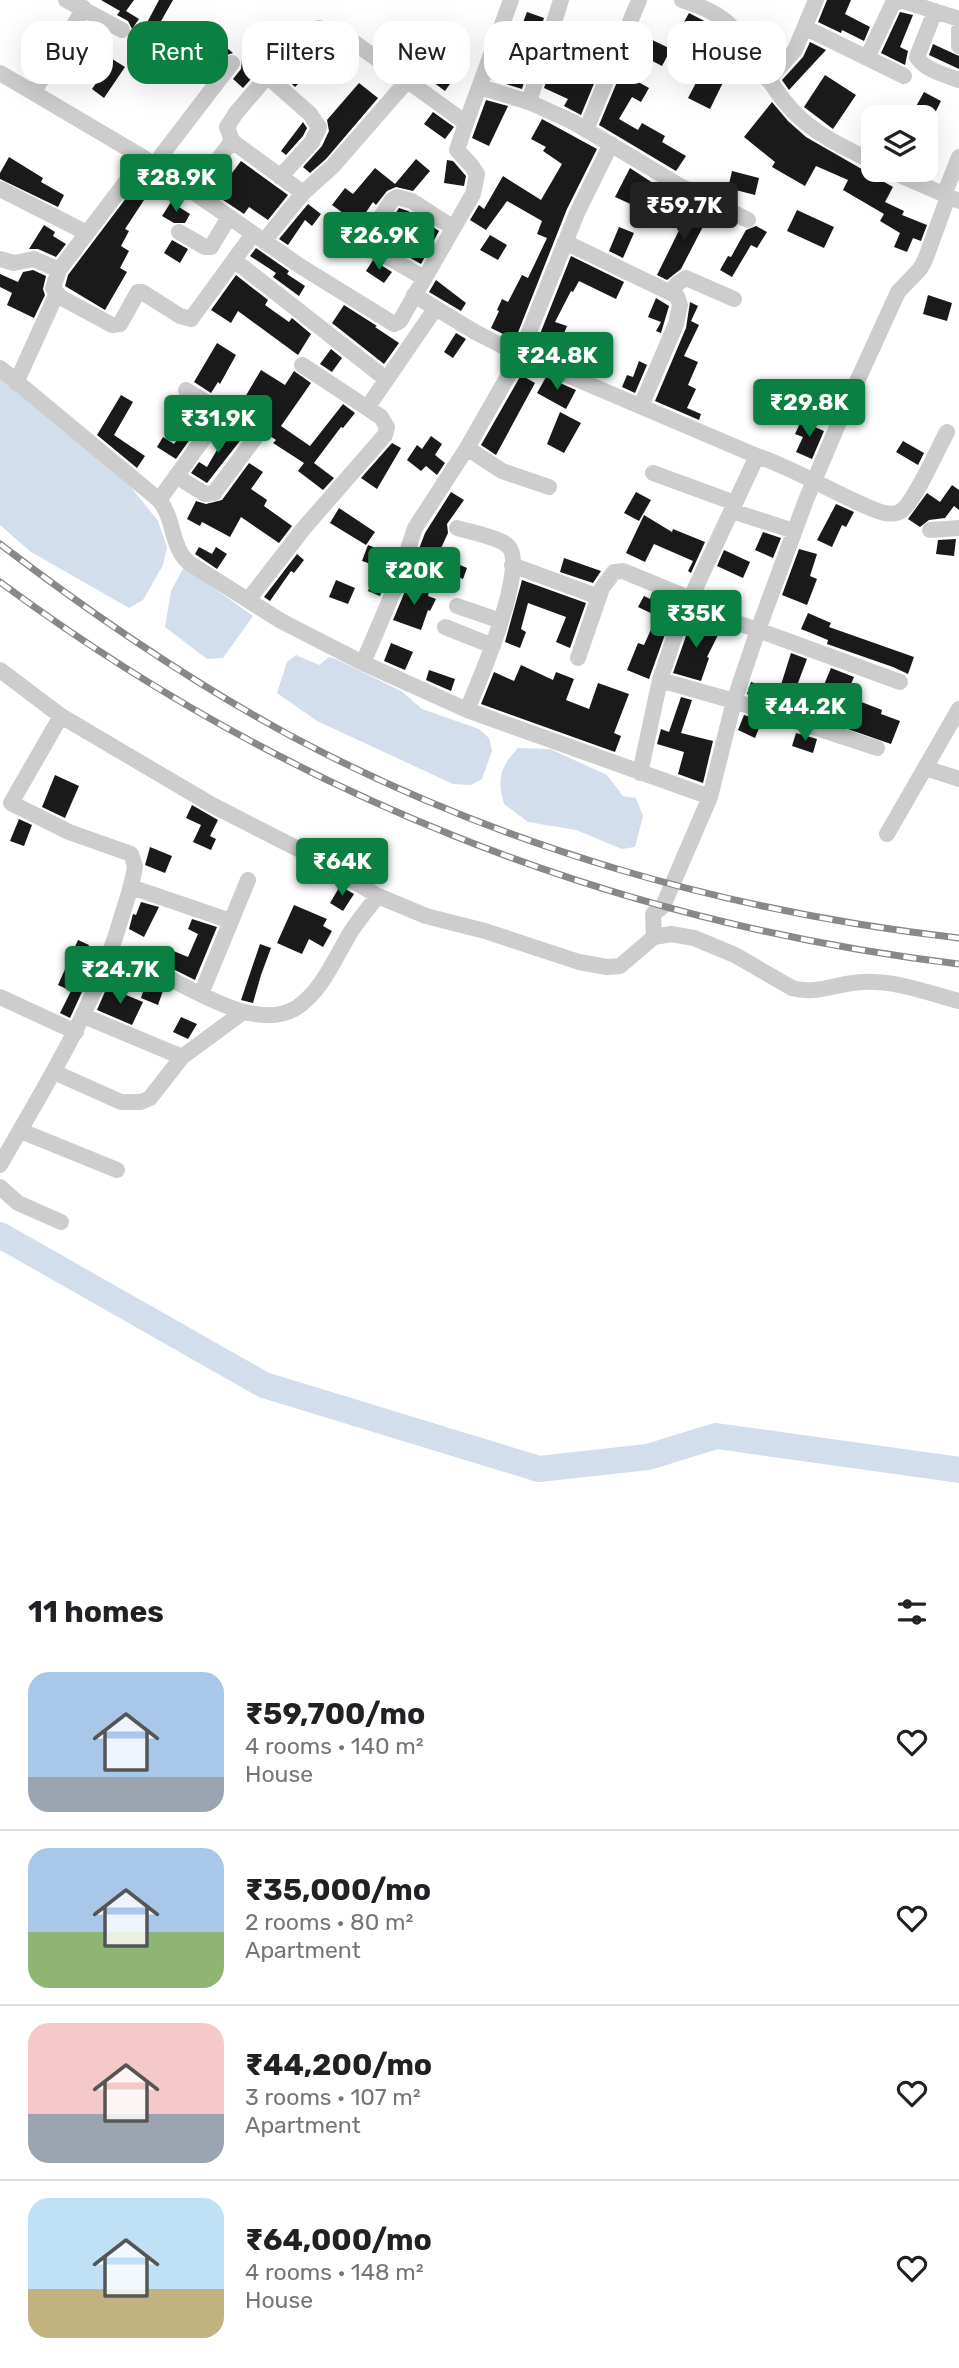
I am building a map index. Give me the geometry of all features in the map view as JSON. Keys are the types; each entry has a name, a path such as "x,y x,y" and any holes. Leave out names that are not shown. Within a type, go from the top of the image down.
{"street":[{"path":"66,0 122,30"},
{"path":"0,73 149,161 258,237 391,324 400,321 476,184 477,174 457,150 511,0"},
{"path":"529,102 561,0"},
{"path":"586,130 639,0"},
{"path":"682,0 725,21"},
{"path":"786,60 795,50 817,0"},
{"path":"867,58 893,3 903,1 959,19"},
{"path":"34,92 84,8"},
{"path":"935,11 917,57 926,66 959,80"},
{"path":"806,28 904,76"},
{"path":"959,30 959,46"},
{"path":"232,63 87,233 59,270 53,283 57,293 113,325 120,324 138,292 180,316 191,319 234,260 332,166 404,84"},
{"path":"260,84 228,122 232,141 303,193"},
{"path":"276,84 310,114 319,127 312,142 281,177"},
{"path":"411,84 466,123"},
{"path":"771,84 795,114 818,133 861,156"},
{"path":"481,87 529,102 586,130 682,187 748,220"},
{"path":"193,192 232,141"},
{"path":"363,663 395,588 415,528 467,448 520,355 565,242 611,144"},
{"path":"654,937 653,914 663,906 669,894 710,797 734,701 794,531 898,292 925,260 950,197 959,157"},
{"path":"916,182 950,197"},
{"path":"0,189 87,233"},
{"path":"424,278 374,249 368,243 371,232 392,200 397,197 412,201 452,227"},
{"path":"179,232 205,247 211,247 229,217"},
{"path":"565,242 677,296 679,313 641,407"},
{"path":"0,259 14,263 34,259 59,270"},
{"path":"234,260 386,379"},
{"path":"671,292 686,278 734,299"},
{"path":"16,383 57,293"},
{"path":"414,295 475,332 520,355 890,514 901,511 910,501 947,432"},
{"path":"367,408 435,309"},
{"path":"248,600 304,528 385,435 387,427 385,421 302,365"},
{"path":"0,368 159,500 170,519 176,544 183,558 281,621 363,663 467,710 710,797"},
{"path":"176,476 205,494 214,493 255,438 254,433 186,390"},
{"path":"159,500 222,413"},
{"path":"467,448 502,471 549,487"},
{"path":"640,773 660,680 679,623 757,456"},
{"path":"653,473 794,531"},
{"path":"457,528 502,542 512,552 501,621 467,710"},
{"path":"930,530 959,528"},
{"path":"512,565 599,597"},
{"path":"578,658 609,576 623,571 689,603 900,682"},
{"path":"457,606 501,621"},
{"path":"445,627 493,646"},
{"path":"0,670 61,716 212,805 310,855 378,896 426,916 485,931 579,962 607,967 620,966 654,937 671,934 694,937 712,944 792,988 805,992 860,982 881,982 959,1001"},
{"path":"660,680 877,748"},
{"path":"887,834 958,711"},
{"path":"0,1165 84,1016 111,954 135,866 131,854 69,832 11,803 61,716"},
{"path":"925,768 959,779"},
{"path":"201,994 248,880"},
{"path":"131,887 231,922"},
{"path":"111,954 225,1006 259,1015 278,1014 296,1008 327,973 352,930 378,896"},
{"path":"0,997 76,1032"},
{"path":"54,1072 121,1102 133,1104 150,1098 182,1057 243,1012"},
{"path":"84,1016 182,1057"},
{"path":"21,1131 117,1170"},
{"path":"0,1187 18,1203 61,1222"}],"shaded area":[{"path":"0,375 106,456 158,521 167,547 163,565 143,600 129,608 31,552 0,525"},
{"path":"184,567 253,616 223,658 207,659 165,627 171,591"},
{"path":"296,655 319,665 329,657 336,659 401,691 422,709 479,729 489,738 492,751 482,779 471,785 453,784 317,721 277,693 287,662"},
{"path":"518,748 550,749 607,775 623,796 636,798 643,816 635,847 622,849 576,830 528,822 504,804 502,774 507,761"}],"building":[{"path":"101,0 134,0 126,11 139,19 128,21 117,15 120,11"},
{"path":"159,0 173,0 161,21 148,21"},
{"path":"827,0 851,0 845,14 870,27 864,41 818,22"},
{"path":"527,12 544,18 543,21 524,21"},
{"path":"900,12 913,15 900,47 908,51 905,65 881,53"},
{"path":"689,13 704,21 685,21"},
{"path":"653,40 667,47 667,57 662,66 653,61"},
{"path":"810,42 826,50 789,90 785,84 786,76 803,57"},
{"path":"933,44 959,56 959,69 929,55"},
{"path":"113,60 125,67 104,98 92,89 96,84 113,84"},
{"path":"242,60 242,84 246,84 243,88 233,79 241,69"},
{"path":"825,75 856,95 833,129 804,107"},
{"path":"359,83 378,98 326,159 310,173 303,167 322,146 329,131 327,120"},
{"path":"436,84 450,84 445,91"},
{"path":"506,84 524,84 522,89"},
{"path":"545,84 594,84 581,115 564,106 568,99 544,88"},
{"path":"616,84 642,84 649,88 641,102 632,97 619,119 638,130 642,123 665,136 662,142 686,156 676,171 599,125"},
{"path":"695,84 722,84 710,109 688,98"},
{"path":"924,92 941,101 938,107 917,105"},
{"path":"486,100 508,106 489,146 472,138"},
{"path":"772,102 806,137 861,169 861,182 884,182 893,187 885,202 904,211 902,215 927,225 921,241 913,238 907,252 894,247 900,233 880,221 884,214 843,190 848,180 816,166 805,186 772,167 775,162 744,137"},
{"path":"433,112 454,127 445,139 424,124"},
{"path":"542,119 597,149 567,209 515,340 491,328 502,299 508,302 522,275 528,278 547,238 537,234 542,221 507,201 486,230 470,220 479,205 484,209 503,176 541,200 562,164 543,151 546,147 531,139"},
{"path":"303,122 307,128 303,136 286,155 281,151"},
{"path":"9,157 43,178 41,182 64,195 58,207 0,179 0,173"},
{"path":"416,159 430,171 413,191 396,187 387,191 376,205 373,202 358,224 332,205 345,188 353,194 375,168 395,184"},
{"path":"447,160 453,161 466,176 464,186 444,183"},
{"path":"241,161 288,195 268,220 249,207 244,214 208,190 216,180 223,185"},
{"path":"630,168 668,193 657,216 615,197"},
{"path":"732,171 759,178 755,195 728,188"},
{"path":"133,189 146,197 125,229 129,231 121,246 129,251 120,268 127,272 105,310 65,286 68,275"},
{"path":"171,202 190,214 185,223 174,223 162,216"},
{"path":"308,204 321,214 312,226 305,220 288,245 279,239"},
{"path":"692,204 710,213 681,269 667,280 657,275"},
{"path":"399,208 439,231 421,264 384,243 399,221 393,217"},
{"path":"797,210 834,227 824,248 787,231"},
{"path":"44,225 55,232 53,236 66,244 56,257 38,249 29,249"},
{"path":"756,226 767,232 757,248 751,245 732,277 720,270 728,256 731,257 746,230"},
{"path":"619,227 634,233 623,258 609,251"},
{"path":"490,235 507,245 498,260 480,250"},
{"path":"172,240 188,249 180,263 164,253"},
{"path":"256,248 305,286 299,296 273,277 276,273 250,256"},
{"path":"571,256 624,282 616,299 579,281 555,322 567,326 560,343 540,334"},
{"path":"373,260 392,272 384,283 366,271"},
{"path":"33,270 46,276 43,289 45,295 34,318 7,305 12,293 0,287 0,274 18,282 23,272"},
{"path":"236,275 268,300 265,305 289,322 292,318 311,334 298,355 238,311 231,323 211,310"},
{"path":"436,280 466,303 461,311 429,292"},
{"path":"928,295 952,303 947,321 923,314"},
{"path":"656,298 669,306 661,333 656,331 661,322 648,317"},
{"path":"690,302 698,306 691,321 699,325 684,356 698,362 688,385 696,389 687,408 701,414 699,420 655,401 686,328"},
{"path":"344,305 399,343 384,364 332,323"},
{"path":"456,333 466,339 453,358 444,352"},
{"path":"217,343 236,355 220,384 218,382 211,393 194,382"},
{"path":"331,349 342,358 332,372 320,364"},
{"path":"639,361 647,365 635,393 622,387 627,375 633,377"},
{"path":"261,370 285,385 294,371 311,383 281,426 310,446 343,404 355,413 314,463 334,478 323,490 298,471 304,463 273,443 276,440 264,432 257,421 238,409"},
{"path":"521,375 535,383 496,455 481,445"},
{"path":"546,377 576,390 566,409 537,393"},
{"path":"121,395 133,402 114,435 145,456 137,468 97,435"},
{"path":"199,410 207,415 176,459 157,447 163,437 174,444"},
{"path":"560,412 581,423 564,453 547,444"},
{"path":"801,421 824,431 812,459 796,452 803,437 795,434"},
{"path":"226,426 243,437 207,483 191,473 199,462 207,467 221,443 216,440"},
{"path":"431,436 442,444 435,455 445,463 437,475 426,466 421,471 407,460 417,445 422,449"},
{"path":"903,441 924,453 918,465 896,452"},
{"path":"392,443 401,448 377,489 361,478"},
{"path":"249,463 263,472 251,489 267,500 264,506 292,526 279,543 241,517 230,537 202,522 200,526 187,519 196,501 206,504 222,500"},
{"path":"952,485 959,490 959,510 954,506 945,518 929,520 920,527 908,519 927,493 940,502"},
{"path":"451,492 464,500 447,524 448,533 437,557 419,549 425,533"},
{"path":"636,492 651,500 639,521 624,513"},
{"path":"836,504 854,512 846,527 842,525 832,547 817,540"},
{"path":"339,508 375,532 366,545 330,523"},
{"path":"644,515 672,532 673,529 705,542 691,573 688,571 693,561 654,544 645,562 626,553"},
{"path":"763,532 781,538 773,558 755,550"},
{"path":"956,539 954,556 936,554 938,540"},
{"path":"368,545 394,555 380,596 368,591 376,569 362,561"},
{"path":"199,547 212,554 216,547 227,554 217,569 195,554"},
{"path":"799,549 817,554 810,576 817,579 807,605 782,595"},
{"path":"724,550 750,562 743,578 717,566"},
{"path":"297,554 304,560 294,573 291,571 270,601 264,597"},
{"path":"564,558 601,571 593,583 560,572"},
{"path":"446,559 467,568 463,579 441,570"},
{"path":"336,580 355,588 348,604 329,597"},
{"path":"522,580 586,603 570,648 556,642 566,617 528,603 521,629 526,632 520,648 505,642"},
{"path":"408,584 429,591 428,596 436,599 430,611 428,610 421,630 393,620"},
{"path":"652,594 676,604 649,679 627,670 638,643 644,645 657,616 638,607 644,596 650,599"},
{"path":"808,613 831,623 829,627 914,657 908,674 827,644 828,640 801,629"},
{"path":"692,619 721,629 707,657 709,658 701,681 673,673"},
{"path":"391,643 413,652 405,670 384,661"},
{"path":"791,653 807,659 798,683 821,692 831,668 854,677 846,696 882,710 881,714 900,721 891,744 747,694 751,682 779,691"},
{"path":"521,665 553,680 556,672 574,679 566,700 589,709 598,683 629,694 614,733 621,736 615,752 481,704 494,672 514,681"},
{"path":"429,670 455,679 451,691 426,680"},
{"path":"681,697 692,700 681,733 713,741 703,783 678,774 684,752 657,744 661,729 669,732"},
{"path":"744,715 762,721 755,738 738,730"},
{"path":"796,733 817,739 813,753 792,746"},
{"path":"55,775 79,786 65,818 42,807"},
{"path":"192,805 218,820 210,836 216,839 211,850 193,842 201,825 186,818"},
{"path":"19,819 32,825 24,846 10,841"},
{"path":"150,847 172,856 165,873 145,865"},
{"path":"340,886 354,894 343,911 330,903"},
{"path":"141,902 159,907 144,937 129,929 133,914 136,915"},
{"path":"294,905 327,919 323,926 332,931 323,947 309,939 302,954 277,943"},
{"path":"192,919 217,927 195,980 165,965 171,950 188,957 198,934 188,929"},
{"path":"78,940 89,945 75,976 87,981 70,1018 60,1013 71,991 58,985"},
{"path":"260,944 271,948 253,1003 241,1000"},
{"path":"147,980 164,988 158,1005 141,998"},
{"path":"107,987 143,1002 132,1025 97,1010"},
{"path":"181,1017 197,1024 188,1039 173,1032"}],"waterway":[{"path":"0,1235 264,1385 539,1469 648,1457 716,1436 959,1470"}],"railway":[{"path":"0,544 106,621 215,692 291,736 369,775 450,810 532,841 700,892 786,911 959,938"},
{"path":"0,582 108,657 220,724 336,784 454,836 576,880 701,916 829,944 959,964"}]}
